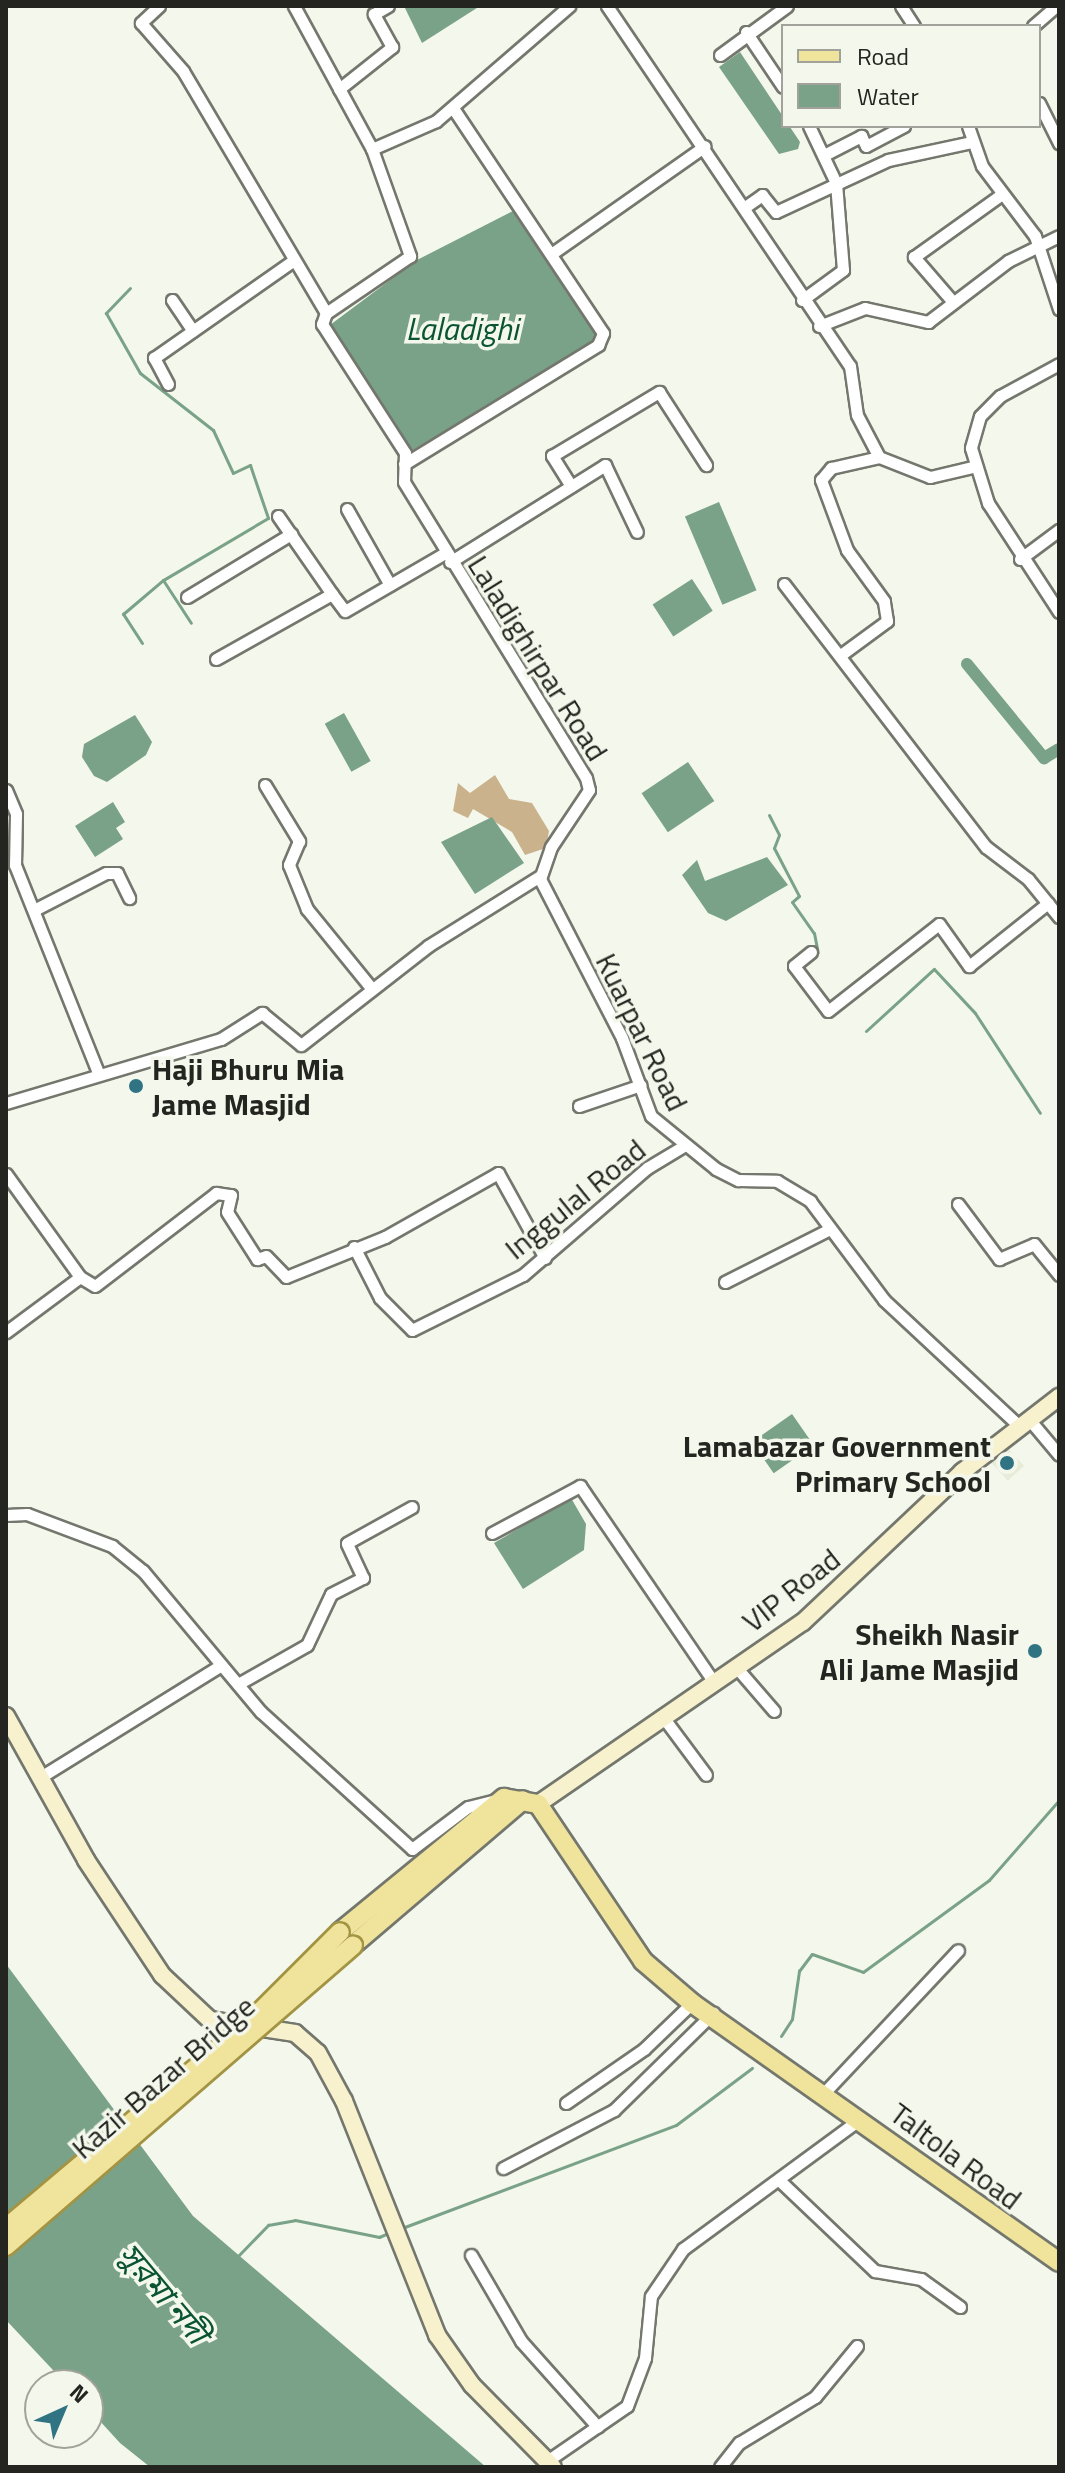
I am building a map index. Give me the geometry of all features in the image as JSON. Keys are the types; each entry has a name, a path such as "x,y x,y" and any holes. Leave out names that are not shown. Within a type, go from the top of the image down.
{"main road":[{"path":"6,2228 245,2027 504,1798 530,1802"},
{"path":"346,1939 530,1802"},
{"name":"Taltola Road","path":"530,1802 643,1961 692,2003 713,2013 1059,2262"},
{"name":"Kazir Bazar Bridge","path":"6,2246 346,1939"}],"street":[{"path":"159,6 141,23 183,71 291,262 326,313 410,256 372,149 294,6"},
{"path":"339,89 392,47 374,14 388,6"},
{"path":"372,149 453,108 568,6"},
{"path":"607,6 705,146 819,326 850,366 857,415 879,457"},
{"path":"720,55 746,32 787,6"},
{"path":"901,6 913,24"},
{"path":"1035,24 1056,6"},
{"path":"746,32 781,84"},
{"path":"1041,107 1059,143"},
{"path":"404,464 598,345 603,333 554,252 453,108"},
{"path":"802,300 843,270 836,183 810,128"},
{"path":"824,155 861,136 866,146 900,128"},
{"path":"968,128 971,142 1002,194 1040,246 1059,309"},
{"path":"745,207 762,195 776,212 888,160 971,142"},
{"path":"554,252 705,146"},
{"path":"953,302 914,257 1002,194"},
{"path":"819,326 865,308 928,322 953,302 1059,236"},
{"path":"168,384 154,358 291,262"},
{"path":"172,300 193,331"},
{"name":"Laladighirpar Road","path":"326,313 322,324 405,453 404,482 589,790 540,876"},
{"path":"1059,364 1000,396 980,416 972,467 1020,559 1059,612"},
{"path":"571,486 552,456 659,392 706,465"},
{"path":"842,654 887,621 884,601 847,550 821,480 833,467 879,457 930,477 972,467"},
{"path":"278,516 345,611 448,557 605,465 637,532"},
{"path":"347,509 390,585"},
{"path":"1020,559 1059,530"},
{"path":"187,597 291,534"},
{"path":"784,584 842,654 980,834 1059,917"},
{"path":"216,659 332,594"},
{"path":"265,785 299,841 289,865 307,909 372,989"},
{"path":"6,790 16,814 13,851 98,1072"},
{"path":"34,910 106,873 117,873 129,898"},
{"path":"6,1103 98,1072 221,1039 262,1013 301,1045 372,989 540,876"},
{"name":"Kuarpar Road","path":"540,876 641,1085 651,1116 682,1147 738,1180 788,1186 821,1211 828,1230 884,1300 1059,1455"},
{"path":"811,952 794,966 828,1011 939,924 969,966 1048,903"},
{"path":"579,1106 641,1085"},
{"name":"Inggulal Road","path":"354,1247 380,1298 412,1330 545,1258 647,1168 682,1147"},
{"path":"6,1174 80,1277 95,1286 216,1193 231,1195 227,1212 257,1259 266,1256 286,1277 354,1247 498,1173 545,1258"},
{"path":"958,1204 1001,1260 1034,1244 1059,1275"},
{"path":"725,1282 828,1230"},
{"path":"6,1332 80,1277"},
{"name":"VIP Road","path":"530,1802 663,1717 824,1606 1023,1422 1059,1397"},
{"path":"492,1533 580,1486 713,1681"},
{"path":"238,1684 307,1645 331,1594 363,1578 347,1543 412,1507"},
{"path":"6,1515 27,1514 112,1546 170,1595 238,1684 412,1849 468,1807 504,1798"},
{"path":"39,1778 221,1665"},
{"path":"736,1667 774,1711"},
{"path":"6,1716 111,1899 188,2003 210,2020 295,2033 318,2053 387,2208 437,2335 472,2385 550,2464 598,2427 636,2390 651,2296 683,2249 861,2119"},
{"path":"663,1717 706,1775"},
{"path":"823,2094 958,1950"},
{"path":"566,2103 644,2049 692,2003"},
{"path":"503,2168 614,2110 713,2013"},
{"path":"780,2181 875,2271 921,2279 960,2307"},
{"path":"471,2255 521,2341 598,2427"},
{"path":"720,2467 739,2443 815,2397 857,2346"}],"shaded area":[{"path":"495,775 509,799 532,803 549,831 546,848 525,855 512,832 473,809 468,818 453,811 458,783 470,793"},
{"name":"Lamabazar Government Primary School","path":"1006,1446 1024,1466 1008,1481 990,1461"}],"water":[{"path":"404,6 480,6 422,43"},
{"path":"740,52 781,114 781,128 791,128 800,142 798,149 779,154 719,67"},
{"name":"Laladighi","path":"517,209 598,333 595,343 411,451 330,325 417,260"},
{"path":"719,502 757,590 722,605 685,516"},
{"path":"692,579 713,611 673,636 653,605"},
{"path":"344,713 371,761 351,772 325,724"},
{"path":"135,715 152,742 146,755 107,782 94,776 82,757 84,744"},
{"path":"688,762 714,801 668,832 642,793"},
{"path":"113,802 125,822 116,828 123,839 95,857 75,826"},
{"path":"492,817 524,863 475,894 441,842"},
{"path":"767,857 788,885 726,921 708,913 682,875 697,860 705,881"},
{"path":"792,1414 814,1445 774,1473 752,1442"},
{"path":"571,1498 586,1524 584,1550 523,1589 494,1543"},
{"name":"সুরমা নদী","path":"6,1964 193,2216 486,2467 150,2467 104,2426 104,2369 52,2369 6,2320"}],"waterway":[{"path":"130,288 106,313 140,373 213,430 233,473 250,465 268,518 163,580"},
{"path":"142,643 123,614 163,580 191,623"},
{"path":"967,664 1044,758 1059,749"},
{"path":"769,815 779,835 774,848 799,896 792,902 814,933 818,953"},
{"path":"866,1031 934,969 975,1013 1040,1113"},
{"path":"781,2036 792,2019 799,1971 812,1954 863,1972 989,1880 1059,1800"},
{"path":"402,2228 676,2125 752,2068"},
{"path":"237,2257 268,2225 295,2220 379,2237 391,2232"}],"place":[{"name":"Haji Bhuru Mia Jame Masjid","path":"136,1086"},
{"name":"Lamabazar Government Primary School","path":"1007,1463"},
{"name":"Sheikh Nasir Ali Jame Masjid","path":"1035,1651"}]}
